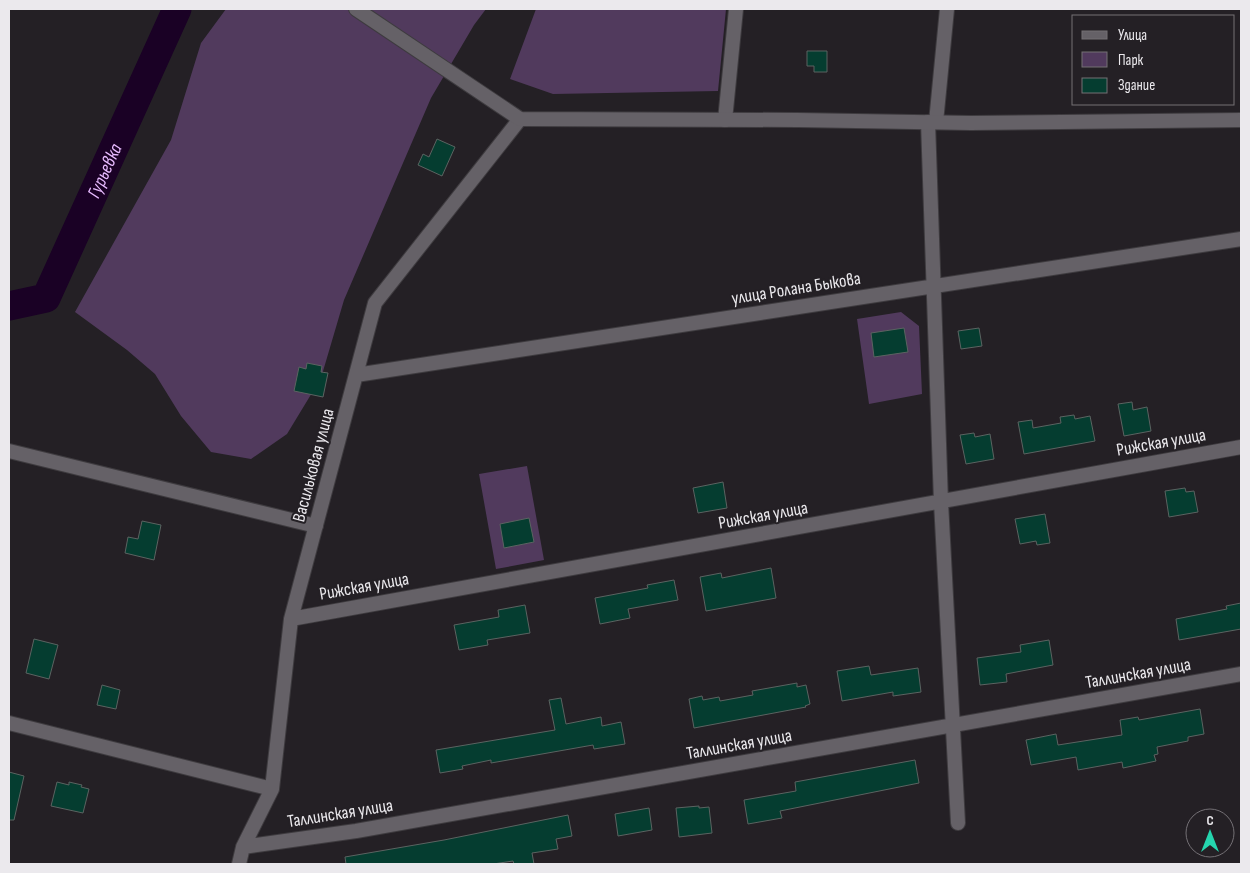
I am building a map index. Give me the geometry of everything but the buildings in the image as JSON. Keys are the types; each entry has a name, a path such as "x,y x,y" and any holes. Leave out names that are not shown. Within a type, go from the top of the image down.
{"street":[{"path":"356,9 520,118 932,122 1241,120"},
{"path":"725,120 736,9"},
{"path":"947,9 932,122 934,286 941,502 958,823"},
{"name":"Васильковая улица","path":"239,864 243,847 272,789 291,619 376,303 520,118"},
{"name":"улица Ролана Быкова","path":"356,375 1241,239"},
{"name":"Рижская улица","path":"291,619 1241,447"},
{"path":"9,451 316,526"},
{"name":"Таллинская улица","path":"243,847 356,831 1241,674"},
{"path":"9,723 272,789"}],"green space":[{"path":"226,9 486,9 474,25 431,98 344,300 321,378 287,434 251,459 211,452 181,416 155,374 127,350 75,312 171,140 201,43"},
{"path":"536,9 726,9 718,91 553,94 510,79"},
{"path":"901,312 919,326 922,394 869,404 857,319"},
{"path":"527,466 544,560 496,569 479,474"}],"waterway":[{"name":"Гурьевка","path":"9,306 46,298 177,9"}]}
